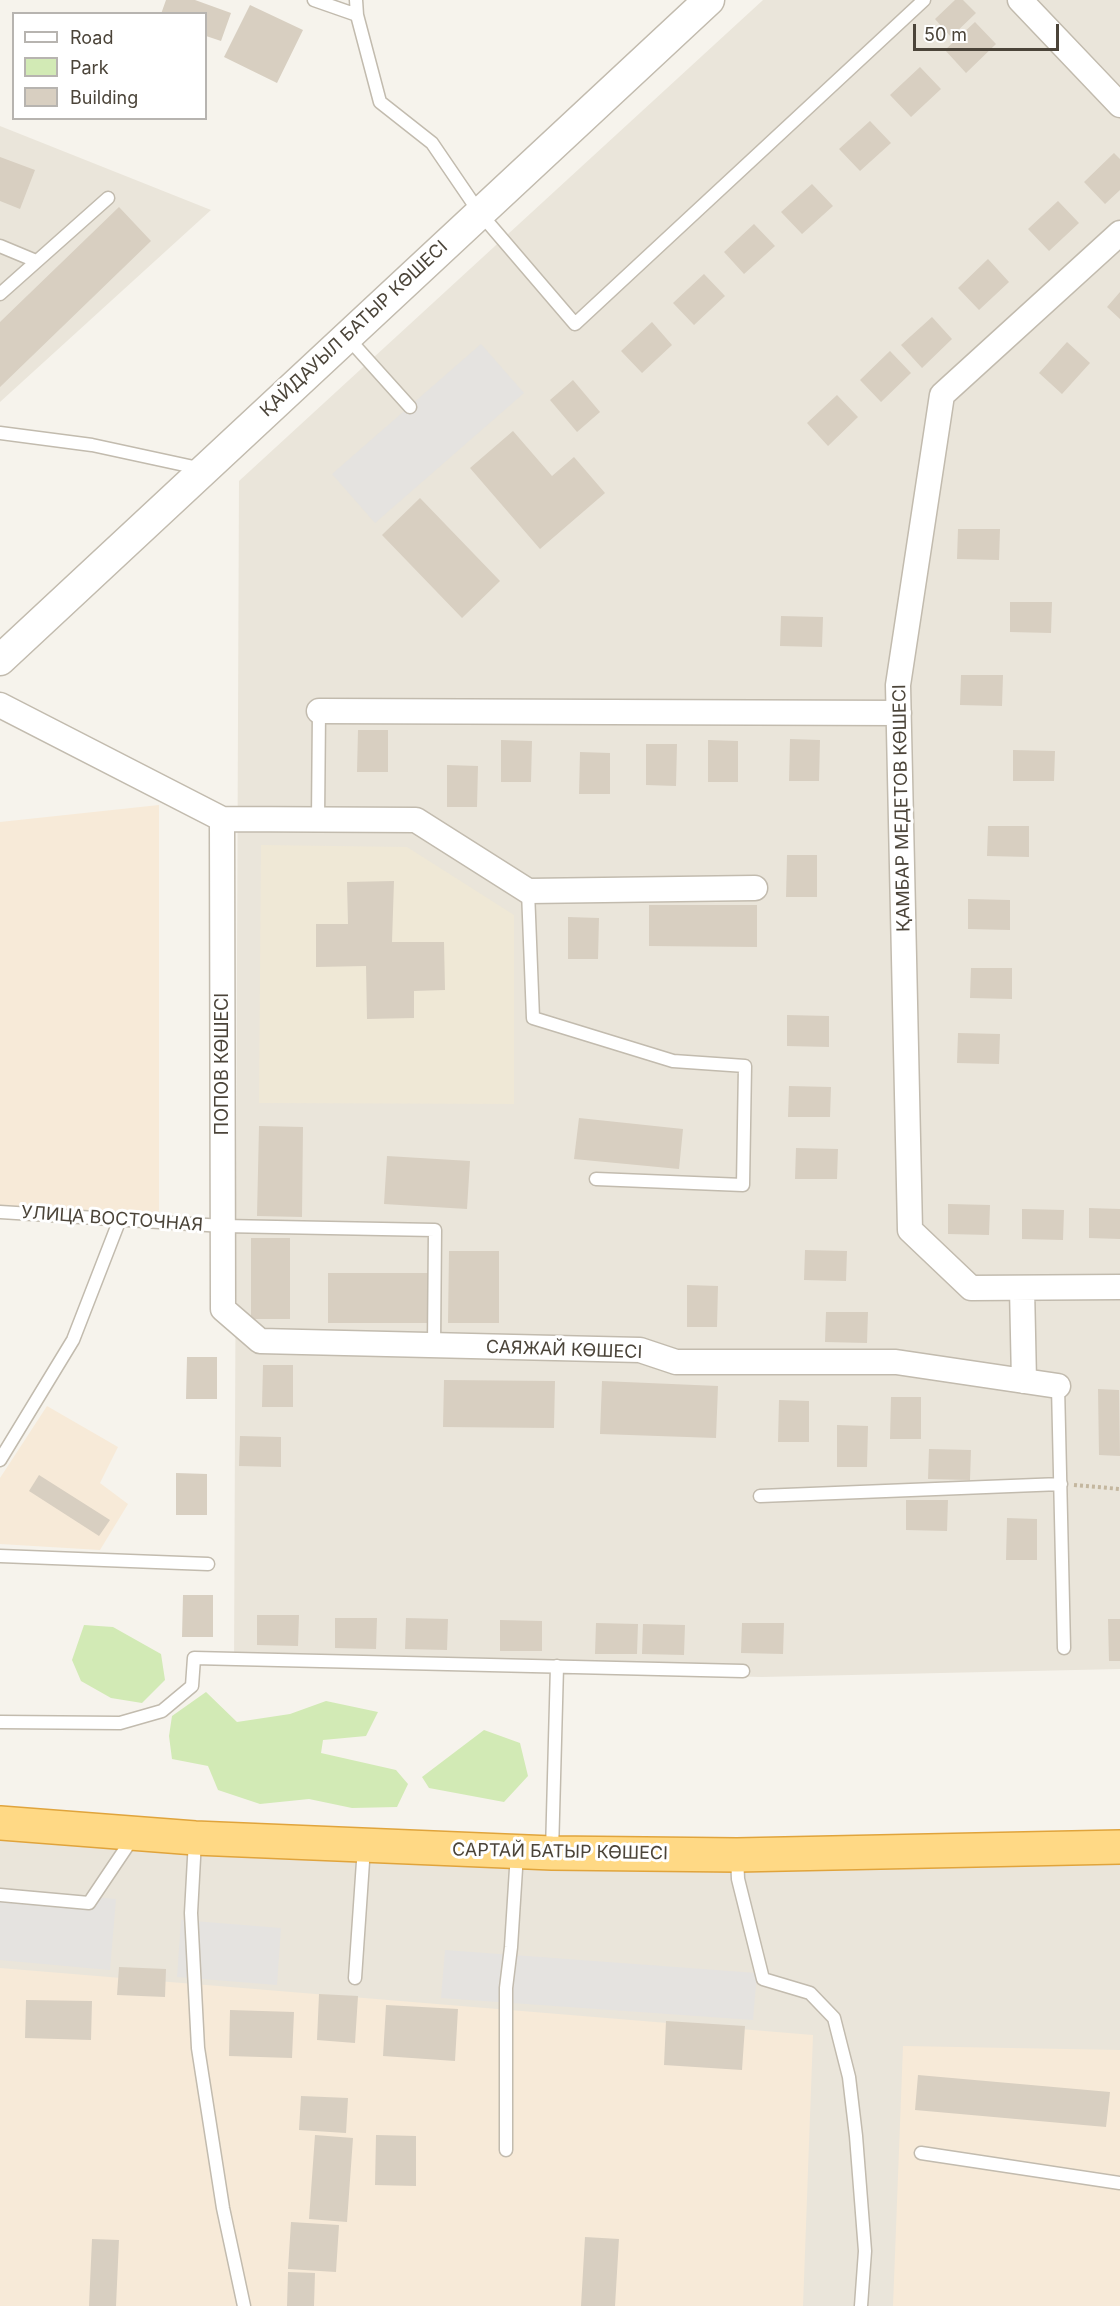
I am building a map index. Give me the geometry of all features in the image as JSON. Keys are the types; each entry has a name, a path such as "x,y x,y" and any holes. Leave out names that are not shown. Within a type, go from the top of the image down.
{"highway":[{"name":"САРТАЙ БАТЫР КӨШЕСІ","path":"0,1823 195,1839 552,1853 737,1855 1120,1846"}],"street":[{"name":"ҚАЙДАУЫЛ БАТЫР КӨШЕСІ","path":"0,660 709,0"},
{"path":"1020,0 1120,105"},
{"name":"ҚАМБАР МЕДЕТОВ КӨШЕСІ","path":"1120,234 942,396 898,685 910,1230 971,1288 1120,1287"},
{"path":"0,705 222,819 416,820 528,891 755,888"},
{"path":"319,711 899,713"},
{"name":"ПОПОВ КӨШЕСІ","path":"222,819 223,1309"},
{"path":"1022,1288 1024,1381"},
{"name":"САЯЖАЙ КӨШЕСІ","path":"223,1309 260,1341 640,1350 676,1362 896,1362 1058,1386"}],"lane":[{"path":"314,0 357,15"},
{"path":"356,0 357,15 380,102 432,143 479,212 575,324 924,0"},
{"path":"0,294 108,198"},
{"path":"0,246 36,261"},
{"path":"346,336 410,406"},
{"path":"0,433 92,445 204,469"},
{"path":"318,820 319,711"},
{"path":"528,891 533,1018 673,1061 746,1066 743,1185 596,1179"},
{"name":"УЛИЦА ВОСТОЧНАЯ","path":"0,1212 223,1226 435,1230 434,1345"},
{"path":"0,1460 73,1340 120,1219"},
{"path":"1058,1386 1064,1648"},
{"path":"760,1496 1061,1484"},
{"path":"0,1556 208,1564"},
{"path":"0,1722 120,1723 162,1711 192,1686 194,1658 743,1671"},
{"path":"552,1853 557,1666"},
{"path":"0,1895 89,1903 136,1834"},
{"path":"195,1839 190,1913 198,2048 223,2208 244,2306"},
{"path":"355,1978 364,1846"},
{"path":"506,2150 506,1988 517,1852"},
{"path":"737,1855 738,1879 763,1979 810,1993 834,2018 849,2078 856,2136 865,2252 861,2306"},
{"path":"921,2153 1120,2183"}],"path":[{"path":"1061,1484 1120,1489"}],"shaded area":[{"path":"763,0 1120,0 1120,1669 762,1677 234,1665 239,481"},
{"path":"0,126 211,210 0,402"},
{"path":"481,344 524,393 375,523 332,474"},
{"path":"159,805 159,1222 0,1212 0,822"},
{"path":"261,845 407,847 514,915 514,1104 259,1103"},
{"path":"47,1406 118,1447 100,1483 128,1504 100,1550 0,1544 0,1478"},
{"path":"0,1835 1120,1859 1120,2306 0,2306"},
{"path":"0,1888 116,1899 110,1970 0,1960"},
{"path":"181,1920 281,1928 277,1985 177,1977"},
{"path":"445,1950 757,1973 753,2020 441,1998"},
{"path":"0,1968 813,2035 803,2306 0,2306"},
{"path":"903,2046 1120,2050 1120,2306 893,2306"}],"green space":[{"path":"84,1625 113,1627 161,1654 165,1680 142,1703 111,1698 81,1681 72,1660"},
{"path":"206,1692 237,1722 290,1714 326,1701 378,1712 366,1736 323,1740 321,1753 396,1770 408,1784 397,1807 352,1808 309,1799 260,1804 218,1790 208,1766 172,1759 169,1736 172,1716"},
{"path":"484,1730 520,1743 528,1776 504,1802 429,1788 422,1777"}],"building":[{"path":"166,0 195,0 231,13 221,41 207,36 207,12 162,12"},
{"path":"955,0 963,0 976,13 951,37 935,19"},
{"path":"250,5 303,30 277,83 224,57"},
{"path":"975,22 996,44 966,73 945,50"},
{"path":"920,67 941,89 911,117 890,95"},
{"path":"870,121 891,143 860,171 839,149"},
{"path":"1114,153 1120,159 1120,190 1105,204 1084,182"},
{"path":"0,157 35,170 20,209 0,201"},
{"path":"812,184 833,206 802,234 781,212"},
{"path":"1058,201 1079,223 1049,251 1028,229"},
{"path":"119,207 151,241 0,387 0,322"},
{"path":"754,224 775,246 744,274 724,252"},
{"path":"988,259 1009,282 979,310 958,288"},
{"path":"704,274 725,296 694,325 673,303"},
{"path":"1120,292 1120,319 1107,307"},
{"path":"932,317 952,339 922,368 901,345"},
{"path":"652,322 672,345 642,373 621,351"},
{"path":"1067,342 1090,363 1062,394 1039,373"},
{"path":"890,351 911,373 881,402 860,380"},
{"path":"573,380 600,412 577,432 550,400"},
{"path":"837,395 858,417 828,446 807,423"},
{"path":"513,431 552,476 574,457 605,493 540,549 470,468"},
{"path":"420,498 500,581 462,618 382,535"},
{"path":"958,529 1000,529 999,560 957,559"},
{"path":"1010,602 1052,602 1051,633 1010,632"},
{"path":"781,616 823,617 822,647 780,646"},
{"path":"961,675 1003,675 1002,706 960,705"},
{"path":"358,730 388,730 388,772 357,772"},
{"path":"790,739 820,740 819,781 789,781"},
{"path":"501,740 532,741 531,782 501,782"},
{"path":"708,740 738,741 738,782 708,782"},
{"path":"646,744 677,744 676,786 646,785"},
{"path":"1013,750 1055,751 1054,781 1013,781"},
{"path":"580,752 610,753 610,794 579,794"},
{"path":"447,765 478,766 477,807 447,807"},
{"path":"988,826 1029,826 1029,857 987,856"},
{"path":"787,855 817,855 817,897 786,897"},
{"path":"394,881 392,942 444,942 445,990 414,991 414,1018 367,1019 366,966 316,967 316,924 348,924 347,882"},
{"path":"968,899 1010,900 1010,930 968,929"},
{"path":"649,905 757,905 757,947 649,946"},
{"path":"568,917 599,918 598,959 568,959"},
{"path":"971,968 1012,968 1012,999 970,998"},
{"path":"787,1015 829,1016 829,1047 787,1046"},
{"path":"958,1033 1000,1034 999,1064 957,1063"},
{"path":"789,1086 831,1087 830,1117 788,1117"},
{"path":"579,1118 683,1129 679,1169 574,1159"},
{"path":"259,1126 303,1127 302,1217 257,1216"},
{"path":"796,1148 838,1149 837,1179 795,1179"},
{"path":"387,1156 470,1161 467,1209 384,1204"},
{"path":"948,1204 990,1205 989,1235 948,1234"},
{"path":"1089,1208 1120,1209 1120,1239 1089,1238"},
{"path":"1022,1209 1064,1210 1063,1240 1022,1239"},
{"path":"251,1238 290,1238 290,1319 251,1319"},
{"path":"805,1250 847,1251 846,1281 804,1280"},
{"path":"449,1251 499,1251 499,1323 448,1323"},
{"path":"328,1273 428,1273 428,1323 328,1323"},
{"path":"687,1285 718,1286 717,1327 687,1327"},
{"path":"826,1312 868,1312 867,1343 825,1342"},
{"path":"187,1357 217,1357 217,1399 186,1399"},
{"path":"263,1365 293,1365 293,1407 262,1407"},
{"path":"444,1380 555,1381 554,1428 443,1427"},
{"path":"602,1381 718,1386 716,1438 600,1434"},
{"path":"1098,1389 1119,1390 1120,1456 1099,1455"},
{"path":"891,1397 921,1397 921,1439 890,1439"},
{"path":"779,1400 809,1401 809,1442 778,1442"},
{"path":"837,1425 868,1426 867,1467 837,1467"},
{"path":"240,1436 281,1437 281,1467 239,1466"},
{"path":"929,1449 971,1450 970,1480 928,1479"},
{"path":"176,1473 207,1474 207,1515 176,1515"},
{"path":"39,1475 110,1520 99,1536 29,1491"},
{"path":"906,1500 948,1500 947,1531 906,1530"},
{"path":"1007,1518 1037,1519 1037,1560 1006,1560"},
{"path":"183,1595 213,1595 213,1637 182,1637"},
{"path":"257,1615 299,1615 298,1646 257,1645"},
{"path":"335,1618 377,1618 376,1649 335,1648"},
{"path":"406,1618 448,1619 447,1650 405,1649"},
{"path":"1108,1619 1120,1619 1120,1661 1109,1661"},
{"path":"500,1620 542,1621 542,1651 500,1651"},
{"path":"596,1623 638,1624 637,1654 595,1654"},
{"path":"742,1623 784,1623 783,1654 741,1653"},
{"path":"643,1624 685,1625 684,1655 642,1654"},
{"path":"119,1967 166,1969 165,1997 117,1995"},
{"path":"319,1994 358,1996 355,2043 317,2040"},
{"path":"26,2000 92,2001 91,2040 25,2038"},
{"path":"386,2005 458,2009 455,2061 383,2056"},
{"path":"230,2010 294,2012 292,2058 229,2056"},
{"path":"666,2021 745,2026 742,2070 664,2065"},
{"path":"918,2075 1110,2092 1106,2127 915,2110"},
{"path":"301,2096 348,2098 346,2133 299,2130"},
{"path":"315,2135 353,2138 347,2222 309,2219"},
{"path":"376,2135 416,2136 416,2186 375,2185"},
{"path":"291,2222 339,2225 336,2272 288,2269"},
{"path":"585,2237 619,2239 615,2306 581,2306"},
{"path":"92,2239 119,2240 116,2306 89,2306"},
{"path":"288,2272 315,2273 314,2306 287,2306"}]}
